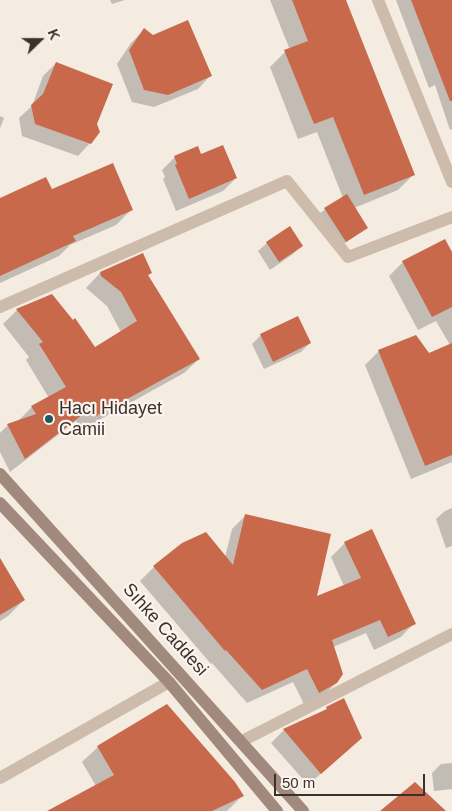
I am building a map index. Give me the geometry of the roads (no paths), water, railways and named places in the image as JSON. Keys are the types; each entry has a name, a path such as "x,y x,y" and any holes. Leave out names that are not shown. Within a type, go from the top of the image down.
{"main road":[{"name":"Sıhke Caddesi","path":"0,474 303,811"},
{"path":"0,503 169,682 277,811"}],"street":[{"path":"378,0 452,182"},
{"path":"0,308 287,181 348,257 452,217"},
{"path":"242,741 452,634"},
{"path":"0,778 169,682"}],"place":[{"name":"Hacı Hidayet Camii","path":"49,419"}]}
